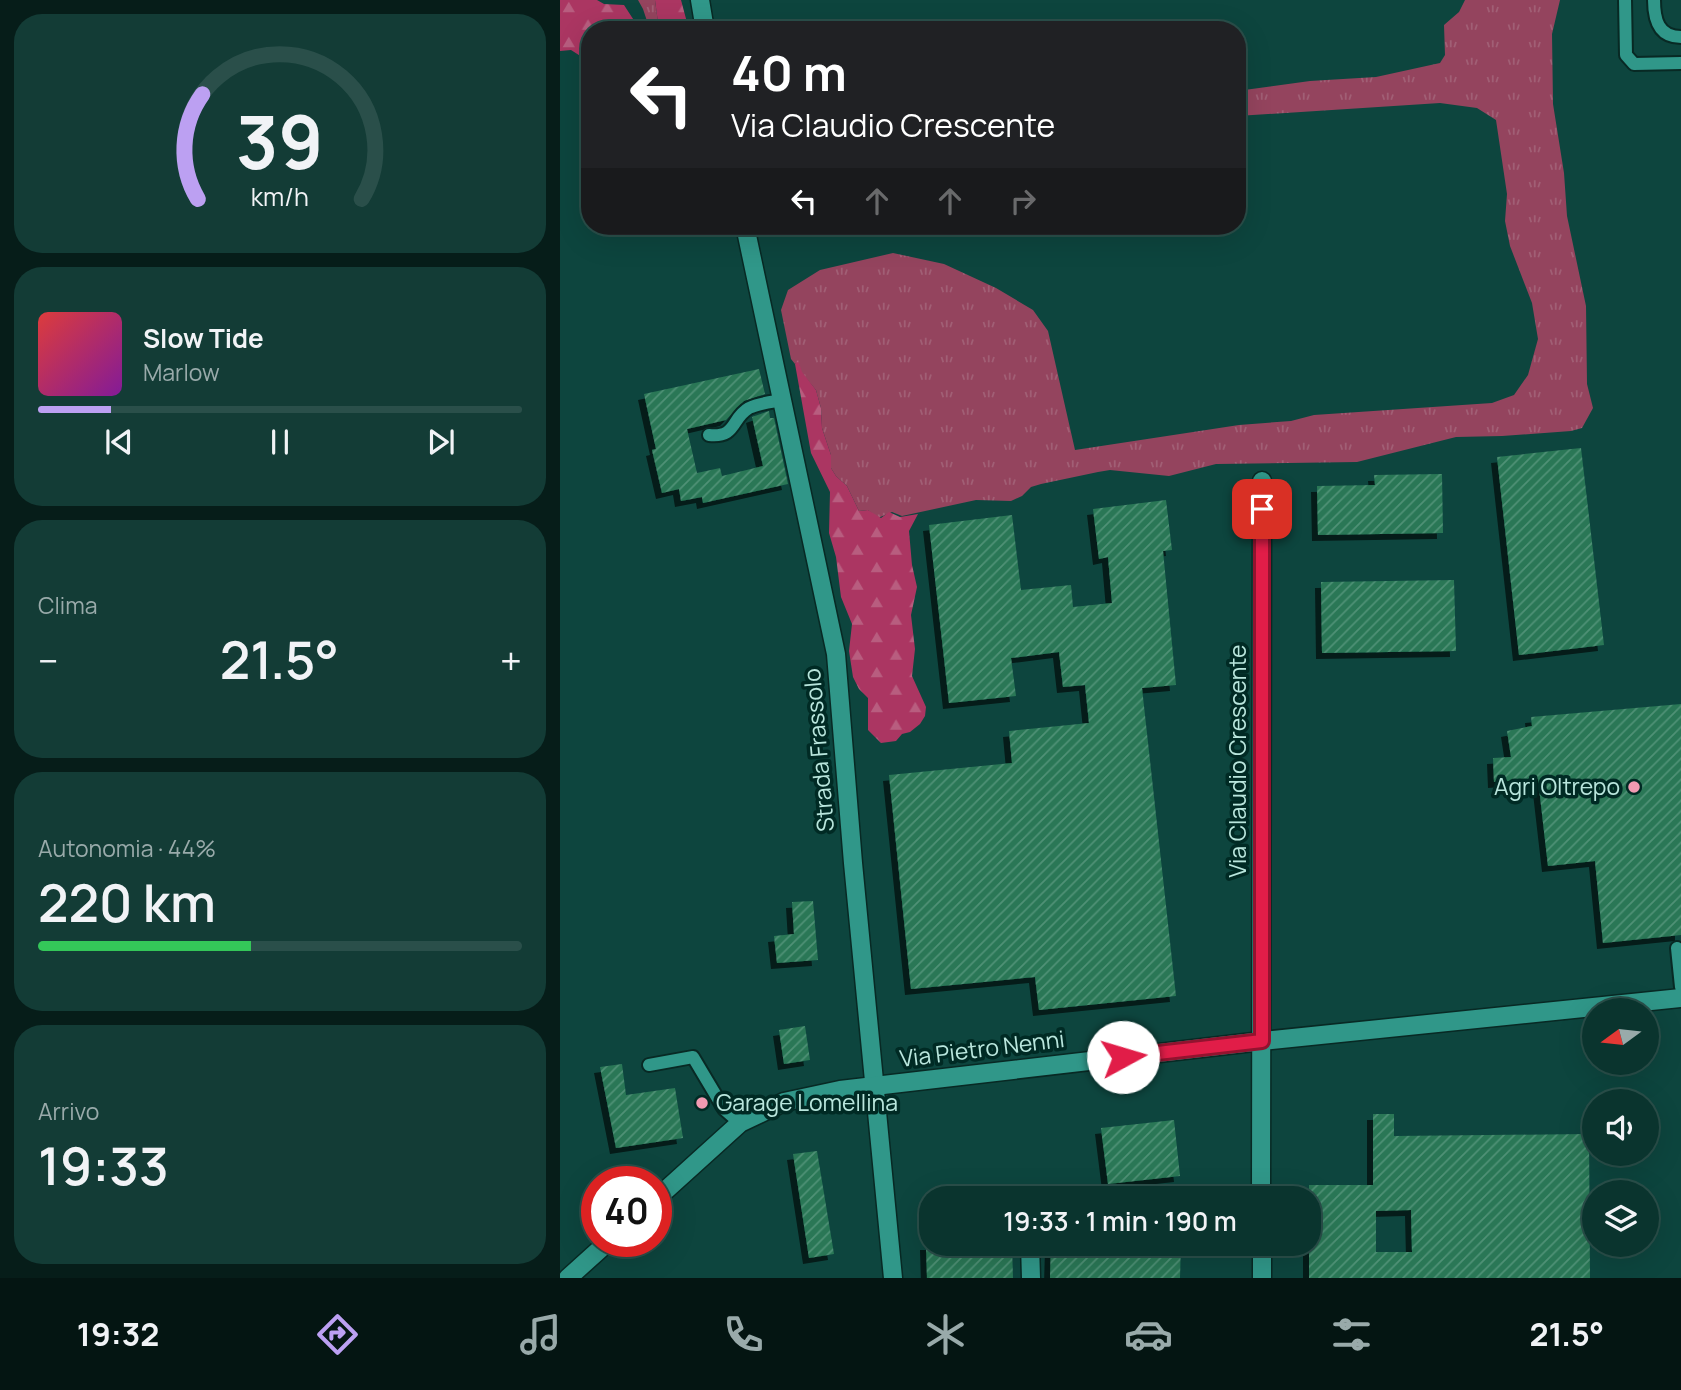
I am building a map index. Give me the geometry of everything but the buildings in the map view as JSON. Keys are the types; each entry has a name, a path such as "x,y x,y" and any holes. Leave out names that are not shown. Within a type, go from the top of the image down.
{"street":[{"path":"700,0 704,21"},
{"name":"Strada Frassolo","path":"747,235 836,654 893,1278"},
{"name":"Via Claudio Crescente","path":"1261,1186 1262,481"},
{"name":"Via Pietro Nenni","path":"672,1185 740,1123 784,1102 840,1090 1262,1041 1681,998"},
{"path":"1030,1256 1031,1278"},
{"path":"1262,1256 1262,1278"},
{"path":"568,1278 591,1257"}],"lane":[{"path":"1625,0 1626,55 1634,64 1681,63"},
{"path":"1654,0 1654,19 1660,30 1673,37 1681,37"},
{"path":"709,435 728,433 748,409 783,400"},
{"path":"1677,948 1681,987"},
{"path":"649,1065 692,1057 724,1109 740,1123"}],"green space":[{"path":"560,0 597,0 604,4 624,5 634,21 581,21 581,56 571,50 560,51"},
{"path":"638,0 655,0 658,21 647,21"},
{"path":"655,0 681,0 687,21 658,21"},
{"path":"1465,0 1560,0 1552,34 1553,104 1564,173 1567,216 1586,306 1587,384 1593,408 1582,428 1502,436 1456,437 1357,462 1216,464 1169,476 1110,470 1031,487 1022,496 1011,501 976,500 902,516 892,512 878,518 868,510 859,511 847,486 831,468 831,455 822,428 821,408 816,390 801,372 798,361 795,364 791,359 781,310 788,290 820,270 893,253 944,264 996,288 1033,310 1048,331 1075,450 1239,425 1291,421 1314,415 1492,403 1514,395 1528,375 1538,339 1532,303 1510,246 1505,221 1507,194 1496,120 1477,108 1440,103 1246,115 1246,90 1310,81 1376,77 1440,63 1445,55 1444,25 1459,12"},
{"path":"798,360 802,372 816,390 821,408 822,428 831,455 831,468 847,486 859,511 868,510 881,518 889,512 900,517 918,514 909,531 917,587 911,615 915,649 912,676 926,707 920,724 910,732 902,734 896,741 881,743 868,730 868,698 853,677 849,651 852,624 841,597 836,557 829,533 830,492 811,453 795,364"}],"place":[{"name":"Agri Oltrepo","path":"1634,787"},
{"name":"Garage Lomellina","path":"702,1103"}],"route":[{"path":"1123,1057 1262,1041 1262,509"}]}
